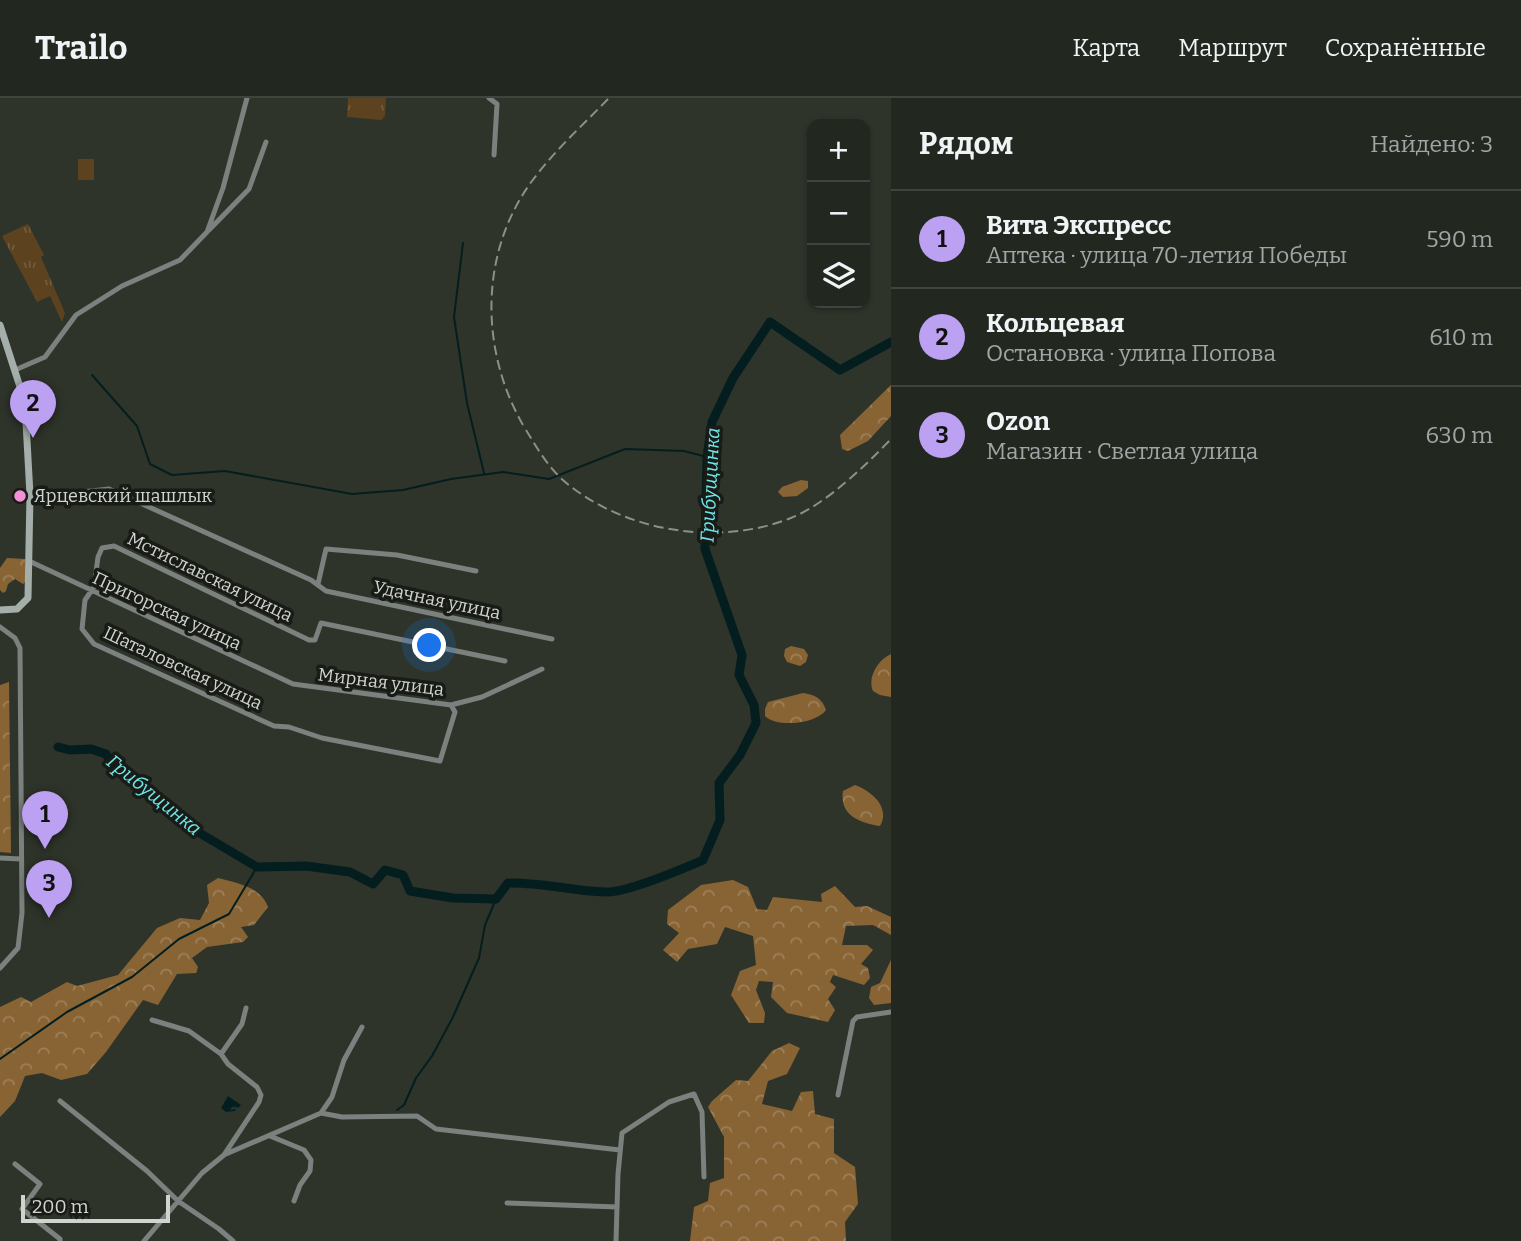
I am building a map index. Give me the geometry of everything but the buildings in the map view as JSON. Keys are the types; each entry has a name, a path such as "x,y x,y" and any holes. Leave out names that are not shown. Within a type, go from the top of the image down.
{"street":[{"path":"207,232 223,188 247,98"},
{"path":"489,98 497,104 494,155"},
{"path":"15,370 45,357 73,318 102,297 180,260 249,189 266,142"},
{"path":"0,325 15,370 26,422 30,495 27,598 21,607 0,610"},
{"name":"Удачная улица","path":"30,495 109,489 318,584 326,591 552,639"},
{"name":"Мстиславская улица","path":"90,591 94,587 97,557 102,548 114,546 309,640 314,640 321,623 505,661"},
{"path":"318,584 326,549 397,555 476,571"},
{"name":"Пригорская улица","path":"29,561 293,684"},
{"name":"Шаталовская улица","path":"90,591 85,600 82,629 94,644 274,726 289,727 322,738 440,761 455,712 451,705"},
{"path":"0,627 15,638 20,648 22,913 18,948 0,968"},
{"name":"Мирная улица","path":"293,684 451,705 482,697 542,668"},
{"path":"0,858 21,859"},
{"path":"221,1054 242,1024 246,1009"},
{"path":"838,1095 853,1021 857,1017 891,1012"},
{"path":"152,1020 189,1031 221,1054 228,1064 257,1087 261,1095 259,1102 224,1155"},
{"path":"144,1241 202,1173 224,1155 321,1113 332,1097 344,1060 362,1027"},
{"path":"617,1241 622,1132 669,1102 694,1094 702,1112 704,1177"},
{"path":"60,1101 147,1171 178,1200 233,1241"},
{"path":"321,1113 342,1117 417,1116 436,1129 620,1150"},
{"path":"270,1136 304,1150 311,1160 310,1171 294,1200"},
{"path":"15,1164 40,1184 22,1209 60,1241"},
{"path":"508,1203 617,1207"}],"green space":[{"path":"348,98 386,98 385,116 381,120 347,117"},
{"path":"78,159 94,159 94,180 78,180"},
{"path":"28,224 44,255 41,257 65,313 62,322 50,296 37,302 2,236"},
{"path":"891,385 891,416 868,441 848,451 842,449 840,435"},
{"path":"801,480 808,481 808,488 797,496 783,497 778,492 782,487"},
{"path":"7,558 25,559 26,581 23,584 15,579 3,593 0,590 0,568"},
{"path":"791,646 804,649 808,655 806,662 800,666 787,662 784,656 785,649"},
{"path":"891,654 891,697 873,691 871,680 878,665"},
{"path":"9,682 11,853 0,852 0,685"},
{"path":"803,693 818,698 826,710 814,719 796,723 778,722 765,716 768,702"},
{"path":"855,785 878,801 883,812 880,826 858,820 844,806 843,791"},
{"path":"218,878 254,890 265,900 268,907 254,925 241,927 248,937 243,942 207,947 192,958 198,967 196,973 177,974 158,1005 143,1000 87,1074 61,1080 42,1073 25,1076 15,1101 0,1117 0,1007 21,997 31,1002 67,982 77,986 118,975 157,928 180,918 200,920 209,903 207,885"},
{"path":"733,880 748,887 757,909 767,910 773,897 822,902 821,894 835,886 855,907 867,906 891,917 891,935 873,925 846,926 842,945 867,945 873,950 861,964 868,968 870,978 864,985 833,975 830,982 836,987 828,999 835,1010 828,1022 787,1013 771,997 773,982 759,981 756,990 765,1013 764,1023 749,1023 731,995 740,971 756,965 753,936 725,927 717,944 688,949 677,962 663,950 679,933 667,924 668,910 701,885"},
{"path":"891,960 891,1003 874,1005 869,998 871,987 880,983"},
{"path":"789,1043 800,1048 787,1074 768,1081 762,1104 792,1111 801,1092 813,1091 815,1114 834,1119 834,1153 855,1167 858,1204 845,1222 846,1241 690,1241 694,1207 708,1201 710,1183 724,1178 724,1137 708,1107 736,1080 748,1081 772,1051"}],"water":[{"path":"228,1096 241,1105 235,1111 226,1112 221,1108"}],"waterway":[{"path":"463,243 454,317 467,403 484,473"},
{"name":"Грибущинка","path":"58,747 70,750 91,749 106,754 117,771 181,822 257,867 306,866 350,872 373,884 385,870 403,875 410,891 453,898 496,899 508,883 605,892 627,889 703,860 720,820 719,783 740,755 756,723 754,705 739,675 742,655 705,549 707,457 712,422 733,378 770,322 840,370 891,342"},
{"path":"92,375 137,426 150,464 172,475 225,471 352,494 403,490 451,479 503,472 549,479 625,449 684,451 707,457"},
{"path":"0,1059 67,1012 132,977 179,939 229,914 257,867"},
{"path":"397,1110 404,1105 416,1078 432,1056 453,1017 479,958 485,925 496,899"}],"railway":[{"path":"523,425 509,396 493,334 495,270 502,239 515,209 532,181 609,98"},
{"path":"526,430 553,470 588,498 643,523 673,530 703,532 733,532 763,527 804,512 844,483 891,439"}],"place":[{"name":"Кольцевая","path":"33,438"},
{"name":"Ярцевский шашлык","path":"20,496"},
{"name":"Вита Экспресс","path":"45,849"},
{"name":"Ozon","path":"49,918"}]}
